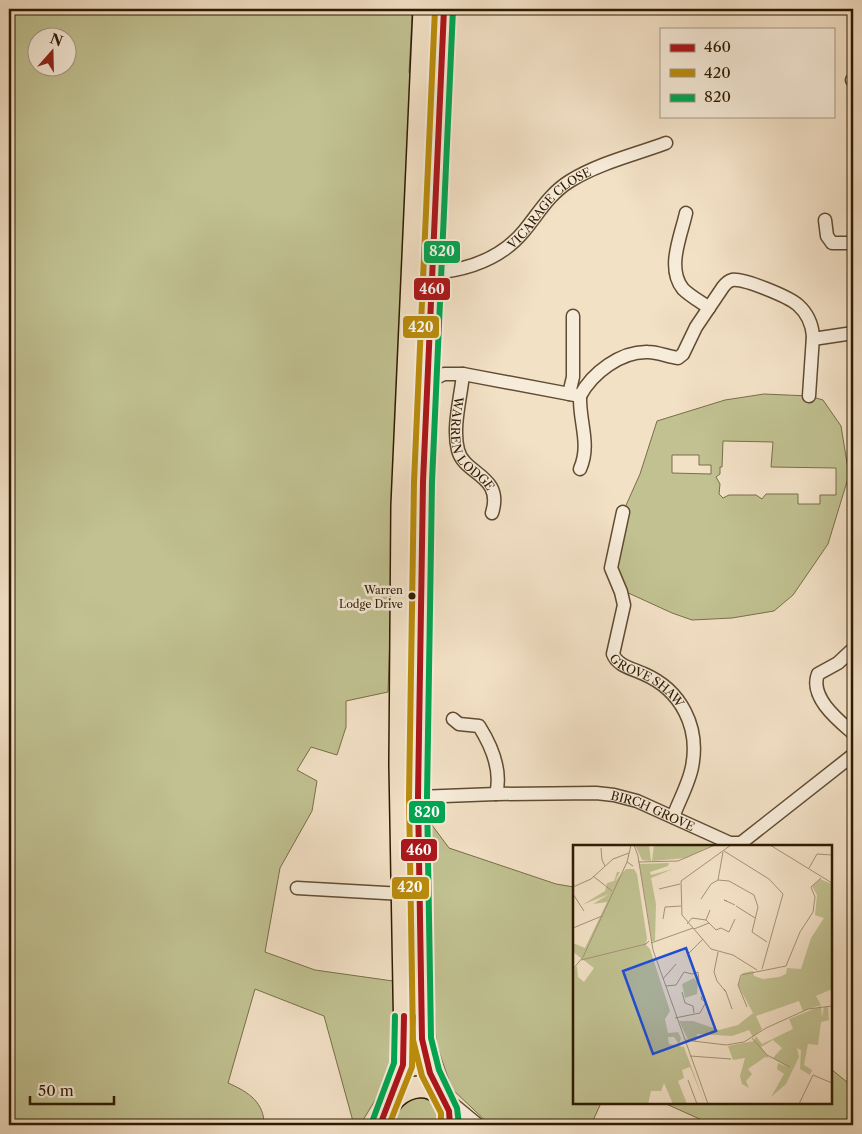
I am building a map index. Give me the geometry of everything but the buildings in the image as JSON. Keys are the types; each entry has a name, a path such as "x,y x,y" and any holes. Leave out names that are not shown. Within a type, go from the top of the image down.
{"highway":[{"path":"380,1125 383,1112 391,1100 402,1066 405,1046 400,764 402,506 424,9"},
{"path":"444,9 423,482 418,797 422,1039 425,1058 450,1113 450,1125"},
{"path":"391,1100 402,1092 415,1087 428,1088 443,1097"}],"street":[{"name":"VICARAGE CLOSE","path":"433,273 458,271 494,256 516,240 550,196 570,181 592,169 666,143"},
{"path":"686,213 676,258 676,275 685,290 709,308"},
{"path":"825,220 827,236 832,243 853,243"},
{"path":"574,395 607,366 633,354 649,352 678,358 683,354 709,308 726,283 731,280 742,282 794,302 809,320 813,339 809,396"},
{"path":"573,316 574,395 586,443 580,469"},
{"path":"813,339 853,333"},
{"path":"428,382 444,374 463,374 574,395"},
{"name":"WARREN LODGE","path":"463,374 456,434 457,447 461,458 482,476 492,489 494,505 492,513"},
{"name":"GROVE SHAW","path":"623,512 611,568 622,592 624,605 613,654 617,662 657,679 670,689 684,708 693,732 692,767 673,817"},
{"path":"853,649 838,663 824,669 816,679 817,690 833,716 853,734"},
{"path":"453,719 459,724 479,726 491,745 499,785 496,794"},
{"name":"BIRCH GROVE","path":"418,797 496,794 596,793 614,795 637,801 730,843 741,845 853,755"},
{"path":"297,888 403,894"},
{"path":"443,1097 475,1125"}],"green space":[{"path":"9,9 417,9 400,348 388,692 346,701 346,727 337,755 311,747 297,770 317,781 312,811 280,868 265,952 315,970 393,981 396,1066 360,1125 354,1125 324,1016 255,989 228,1083 252,1097 260,1107 264,1121 273,1125 9,1125"},
{"path":"764,394 809,396 823,400 841,426 849,475 828,544 793,595 774,611 732,618 692,620 624,591 612,560 623,512 640,474 657,421 725,400","holes":["723,441 773,442 771,467 836,468 836,495 820,495 820,504 798,504 798,494 766,494 762,499 756,495 729,495 723,498 719,494 720,484 716,477 720,474 720,467 722,467","672,455 699,455 699,465 711,465 711,474 672,473"]},
{"path":"426,817 449,848 556,884 573,887 573,1104 601,1104 591,1125 490,1125 452,1089 436,1043"},
{"path":"832,1070 853,1087 853,1125 713,1125 666,1104 832,1104"},
{"path":"418,1097 435,1099 444,1125 393,1125 402,1108 408,1102"}],"waterway":[{"path":"410,72 413,17"}],"transit line":[{"name":"420","path":"435,9 414,482 409,797 413,1040 422,1076 441,1113 441,1125"},
{"name":"460","path":"444,9 423,482 418,797 422,1039 430,1073 449,1111 450,1125"},
{"name":"820","path":"453,9 432,482 427,797 431,1038 439,1070 457,1108 459,1125"},
{"name":"820","path":"372,1122 394,1063 395,1016"},
{"name":"460","path":"380,1125 403,1065 404,1016"},
{"name":"420","path":"389,1125 412,1067 413,1016"}],"place":[{"name":"Warren Lodge Drive","path":"412,596"}]}
